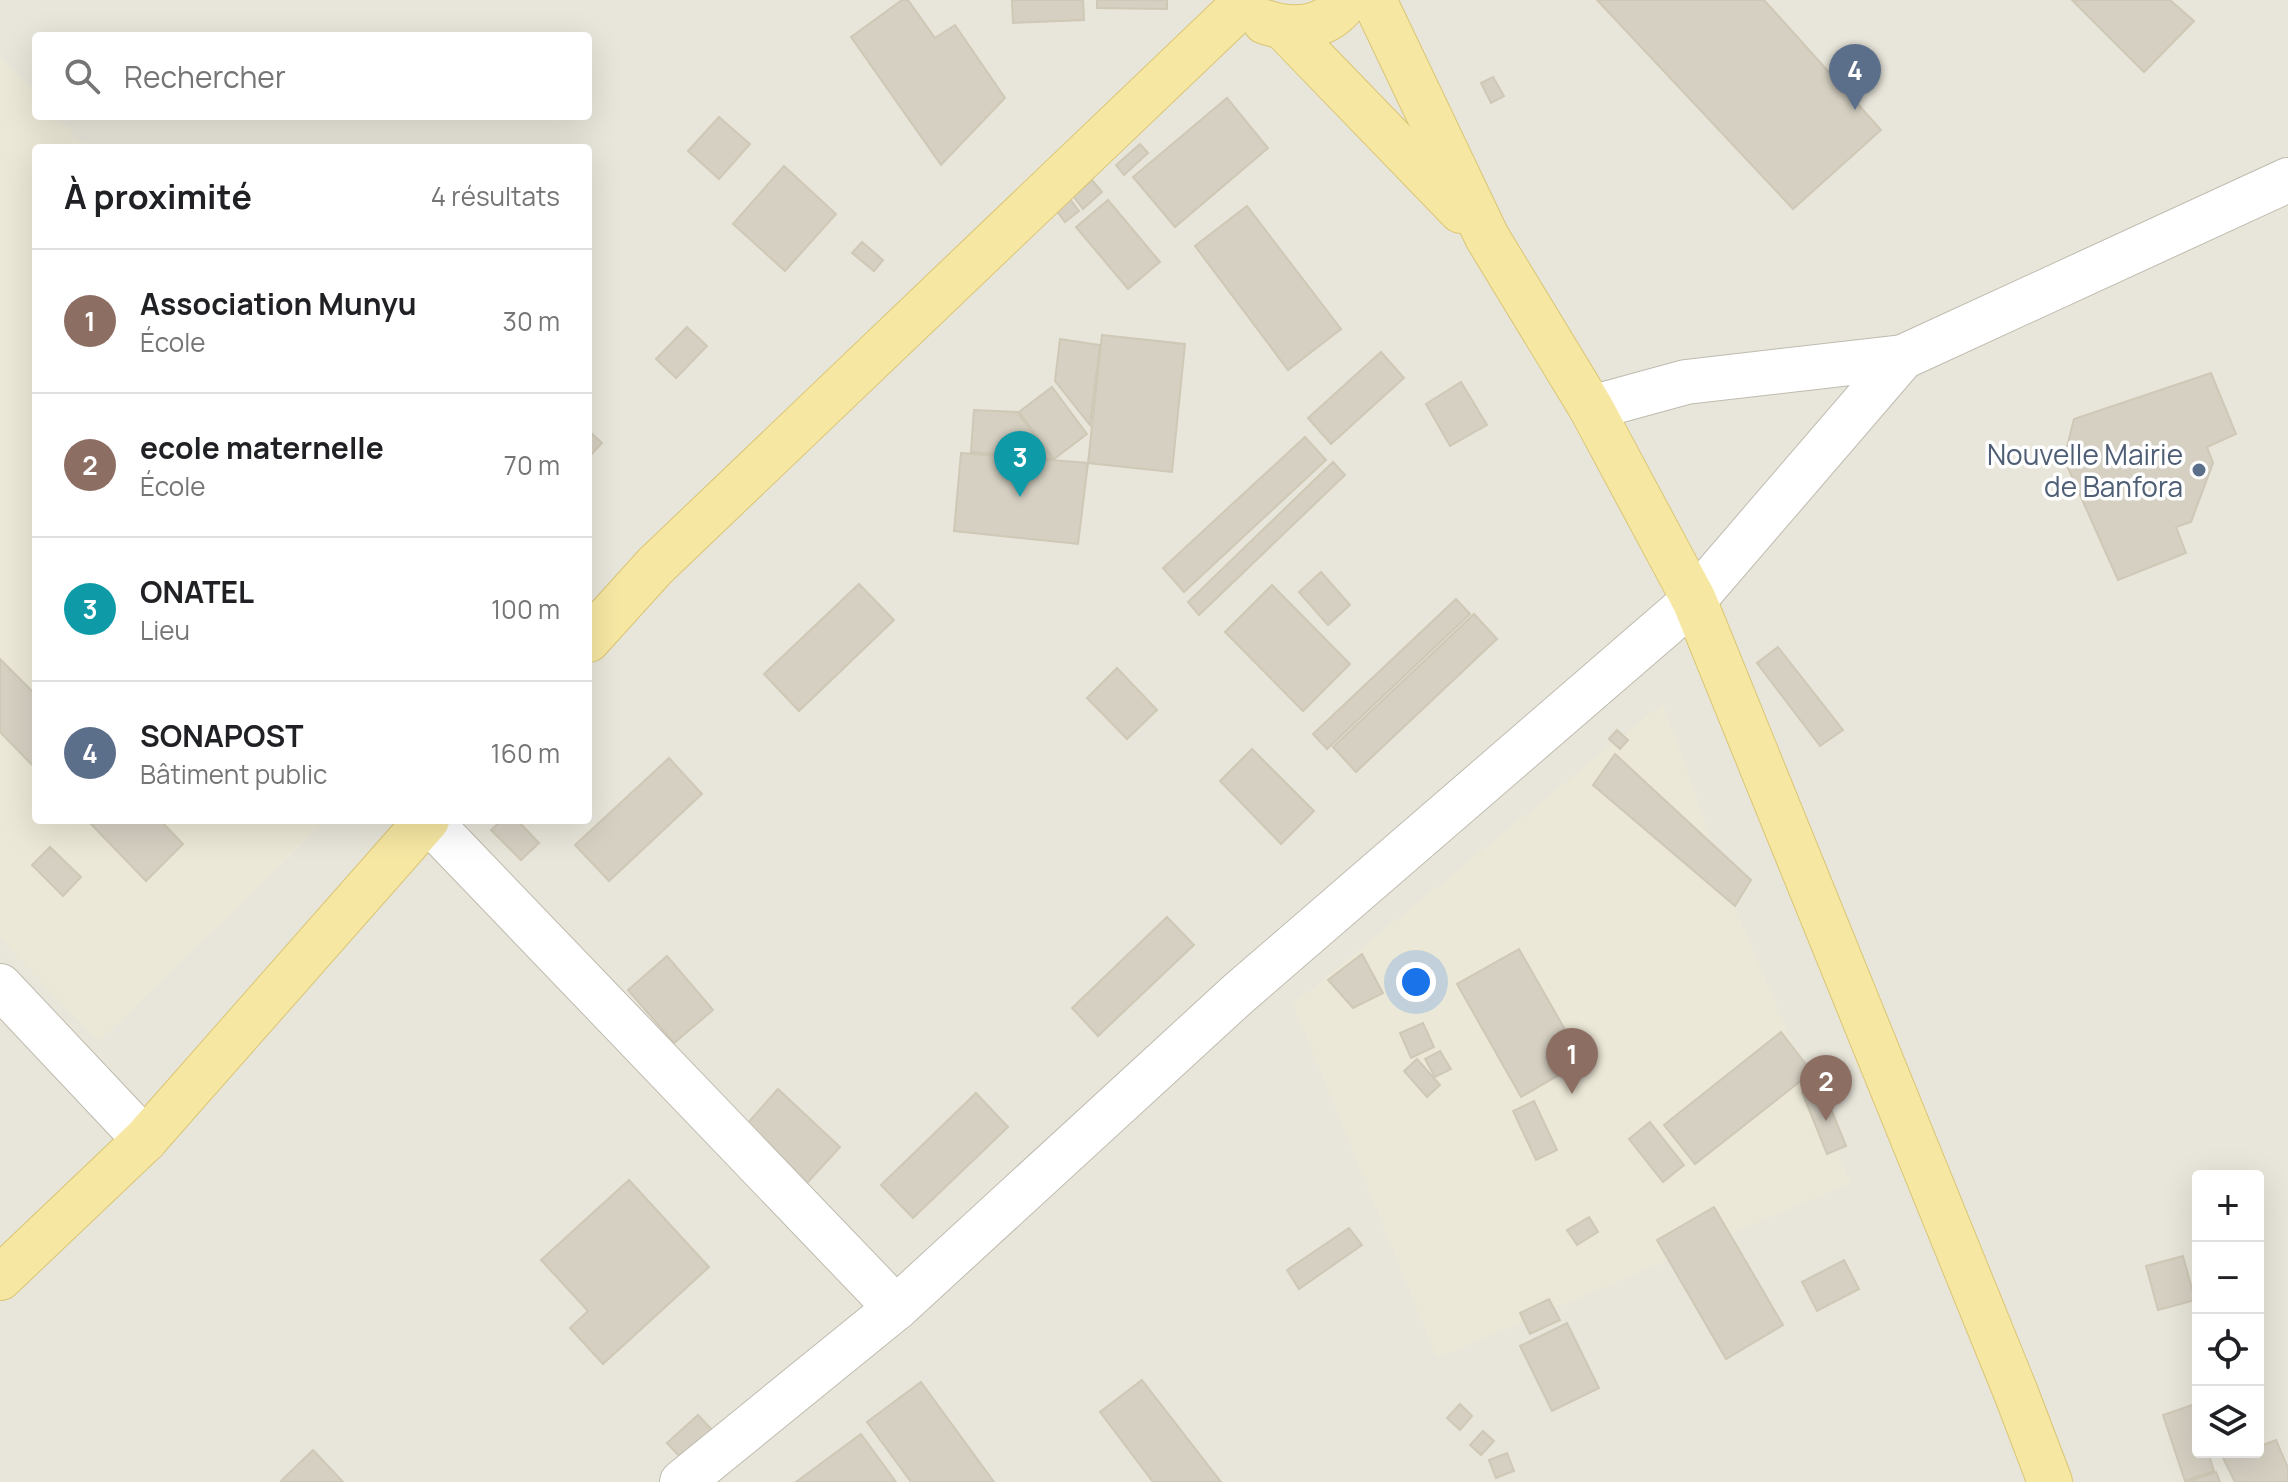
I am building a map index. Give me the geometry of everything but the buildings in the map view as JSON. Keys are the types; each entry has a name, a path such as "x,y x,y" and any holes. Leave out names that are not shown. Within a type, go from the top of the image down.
{"main road":[{"path":"592,636 655,566 1241,2 1262,21 1285,29 1306,28 1326,20 1347,0"},
{"path":"1374,0 1487,237 1591,408 1694,600 2050,1482"},
{"path":"1285,29 1487,237"},
{"path":"0,1278 145,1140 424,824"}],"street":[{"path":"1591,408 1686,382 1903,357 2288,180"},
{"path":"682,1482 896,1308 1238,994 1694,600 1903,357"},
{"path":"432,824 896,1308"},
{"path":"0,986 145,1140"}],"shaded area":[{"path":"0,0 2288,0 2288,1482 0,1482"},
{"path":"0,57 32,91 32,120 61,120 83,144 32,144 32,824 324,824 99,1041 0,939"},
{"path":"1663,703 1735,906 1851,1183 1437,1358 1293,1004"}],"place":[{"name":"SONAPOST","path":"1855,110"},
{"name":"Nouvelle Mairie de Banfora","path":"2199,470"},
{"name":"ONATEL","path":"1020,497"},
{"name":"Association Munyu","path":"1572,1094"},
{"name":"ecole maternelle","path":"1826,1121"}]}
